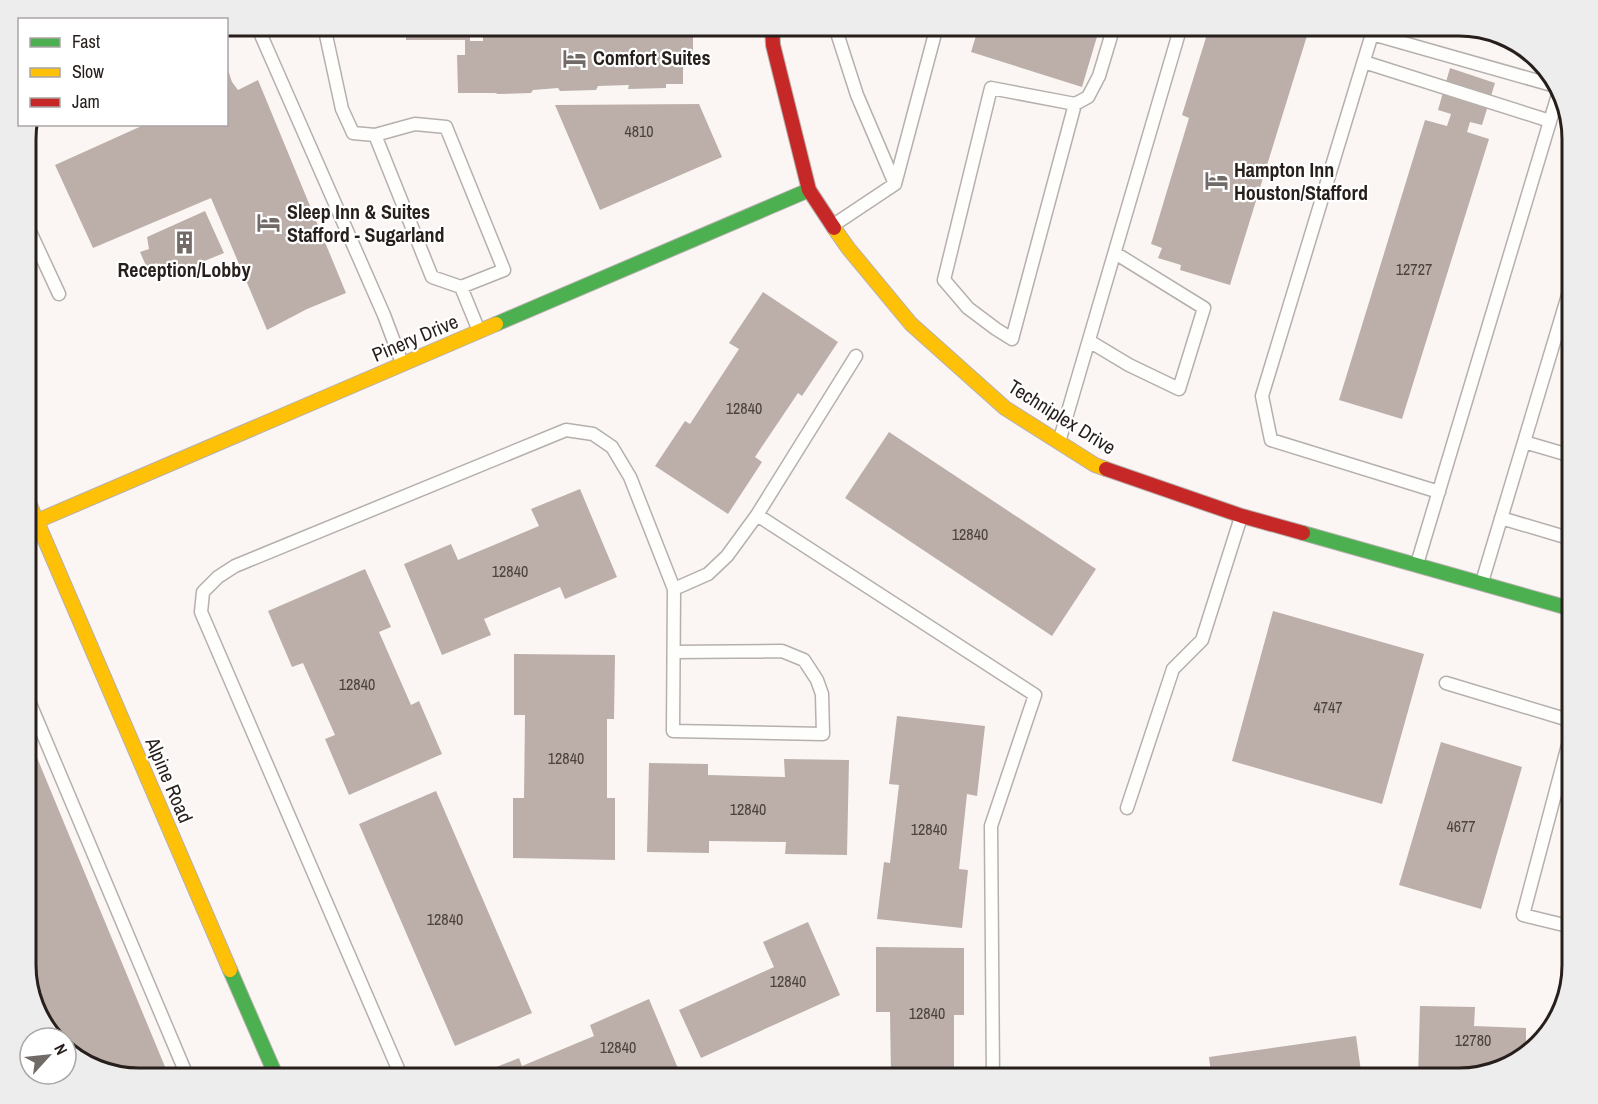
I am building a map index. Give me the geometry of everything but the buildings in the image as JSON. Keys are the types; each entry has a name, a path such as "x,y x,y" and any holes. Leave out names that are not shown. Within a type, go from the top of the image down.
{"street":[{"name":"Techniplex Drive","path":"773,36 809,190 848,248 911,324 1005,408 1095,465 1242,516 1562,606"},
{"name":"Pinery Drive","path":"36,522 809,190"},
{"name":"Alpine Road","path":"36,535 272,1068"}],"lane":[{"path":"261,36 384,315 402,364"},
{"path":"326,36 342,109 353,133 375,135 415,124 446,127 504,270 461,287 432,277 375,135"},
{"path":"838,36 857,94 895,184"},
{"path":"833,225 895,184 934,36"},
{"path":"1075,104 1012,339 968,308 944,280 991,88 1075,104 1088,97 1099,76 1111,36"},
{"path":"1059,442 1178,36"},
{"path":"1370,36 1364,62 1262,396 1271,440 1438,492"},
{"path":"1391,36 1545,83"},
{"path":"1364,62 1550,121"},
{"path":"1417,566 1555,102"},
{"path":"36,245 59,294"},
{"path":"1089,341 1129,365 1179,389 1204,308 1114,253"},
{"path":"461,287 479,332"},
{"path":"1481,584 1562,315"},
{"path":"674,589 708,574 727,556 758,515 856,356"},
{"path":"398,1068 201,612 203,592 218,577 235,566 566,430 593,434 612,447 630,477 674,589 673,731 823,735 822,694 817,680 804,660 782,651 674,652"},
{"path":"1524,442 1562,453"},
{"path":"758,515 1035,694 991,826 993,1068"},
{"path":"1127,808 1173,669 1202,640 1242,516"},
{"path":"1501,518 1562,536"},
{"path":"1446,683 1562,718"},
{"path":"36,718 184,1068"},
{"path":"1562,767 1522,915 1562,925"}],"traffic: fast":[{"path":"496,324 809,190"},
{"path":"1303,533 1562,606"},
{"path":"230,970 273,1068"}],"traffic: slow":[{"path":"834,228 911,324 1005,408 1095,465 1106,469"},
{"path":"37,521 496,324"},
{"path":"36,519 230,970"}],"traffic: jam":[{"path":"773,36 809,190 834,228"},
{"path":"1106,469 1242,516 1303,533"}],"place":[{"name":"Comfort Suites","path":"575,58"},
{"name":"Hampton Inn Houston/Stafford","path":"1216,181"},
{"name":"Sleep Inn & Suites Stafford - Sugarland","path":"269,223"},
{"name":"Reception/Lobby","path":"184,243"}]}
